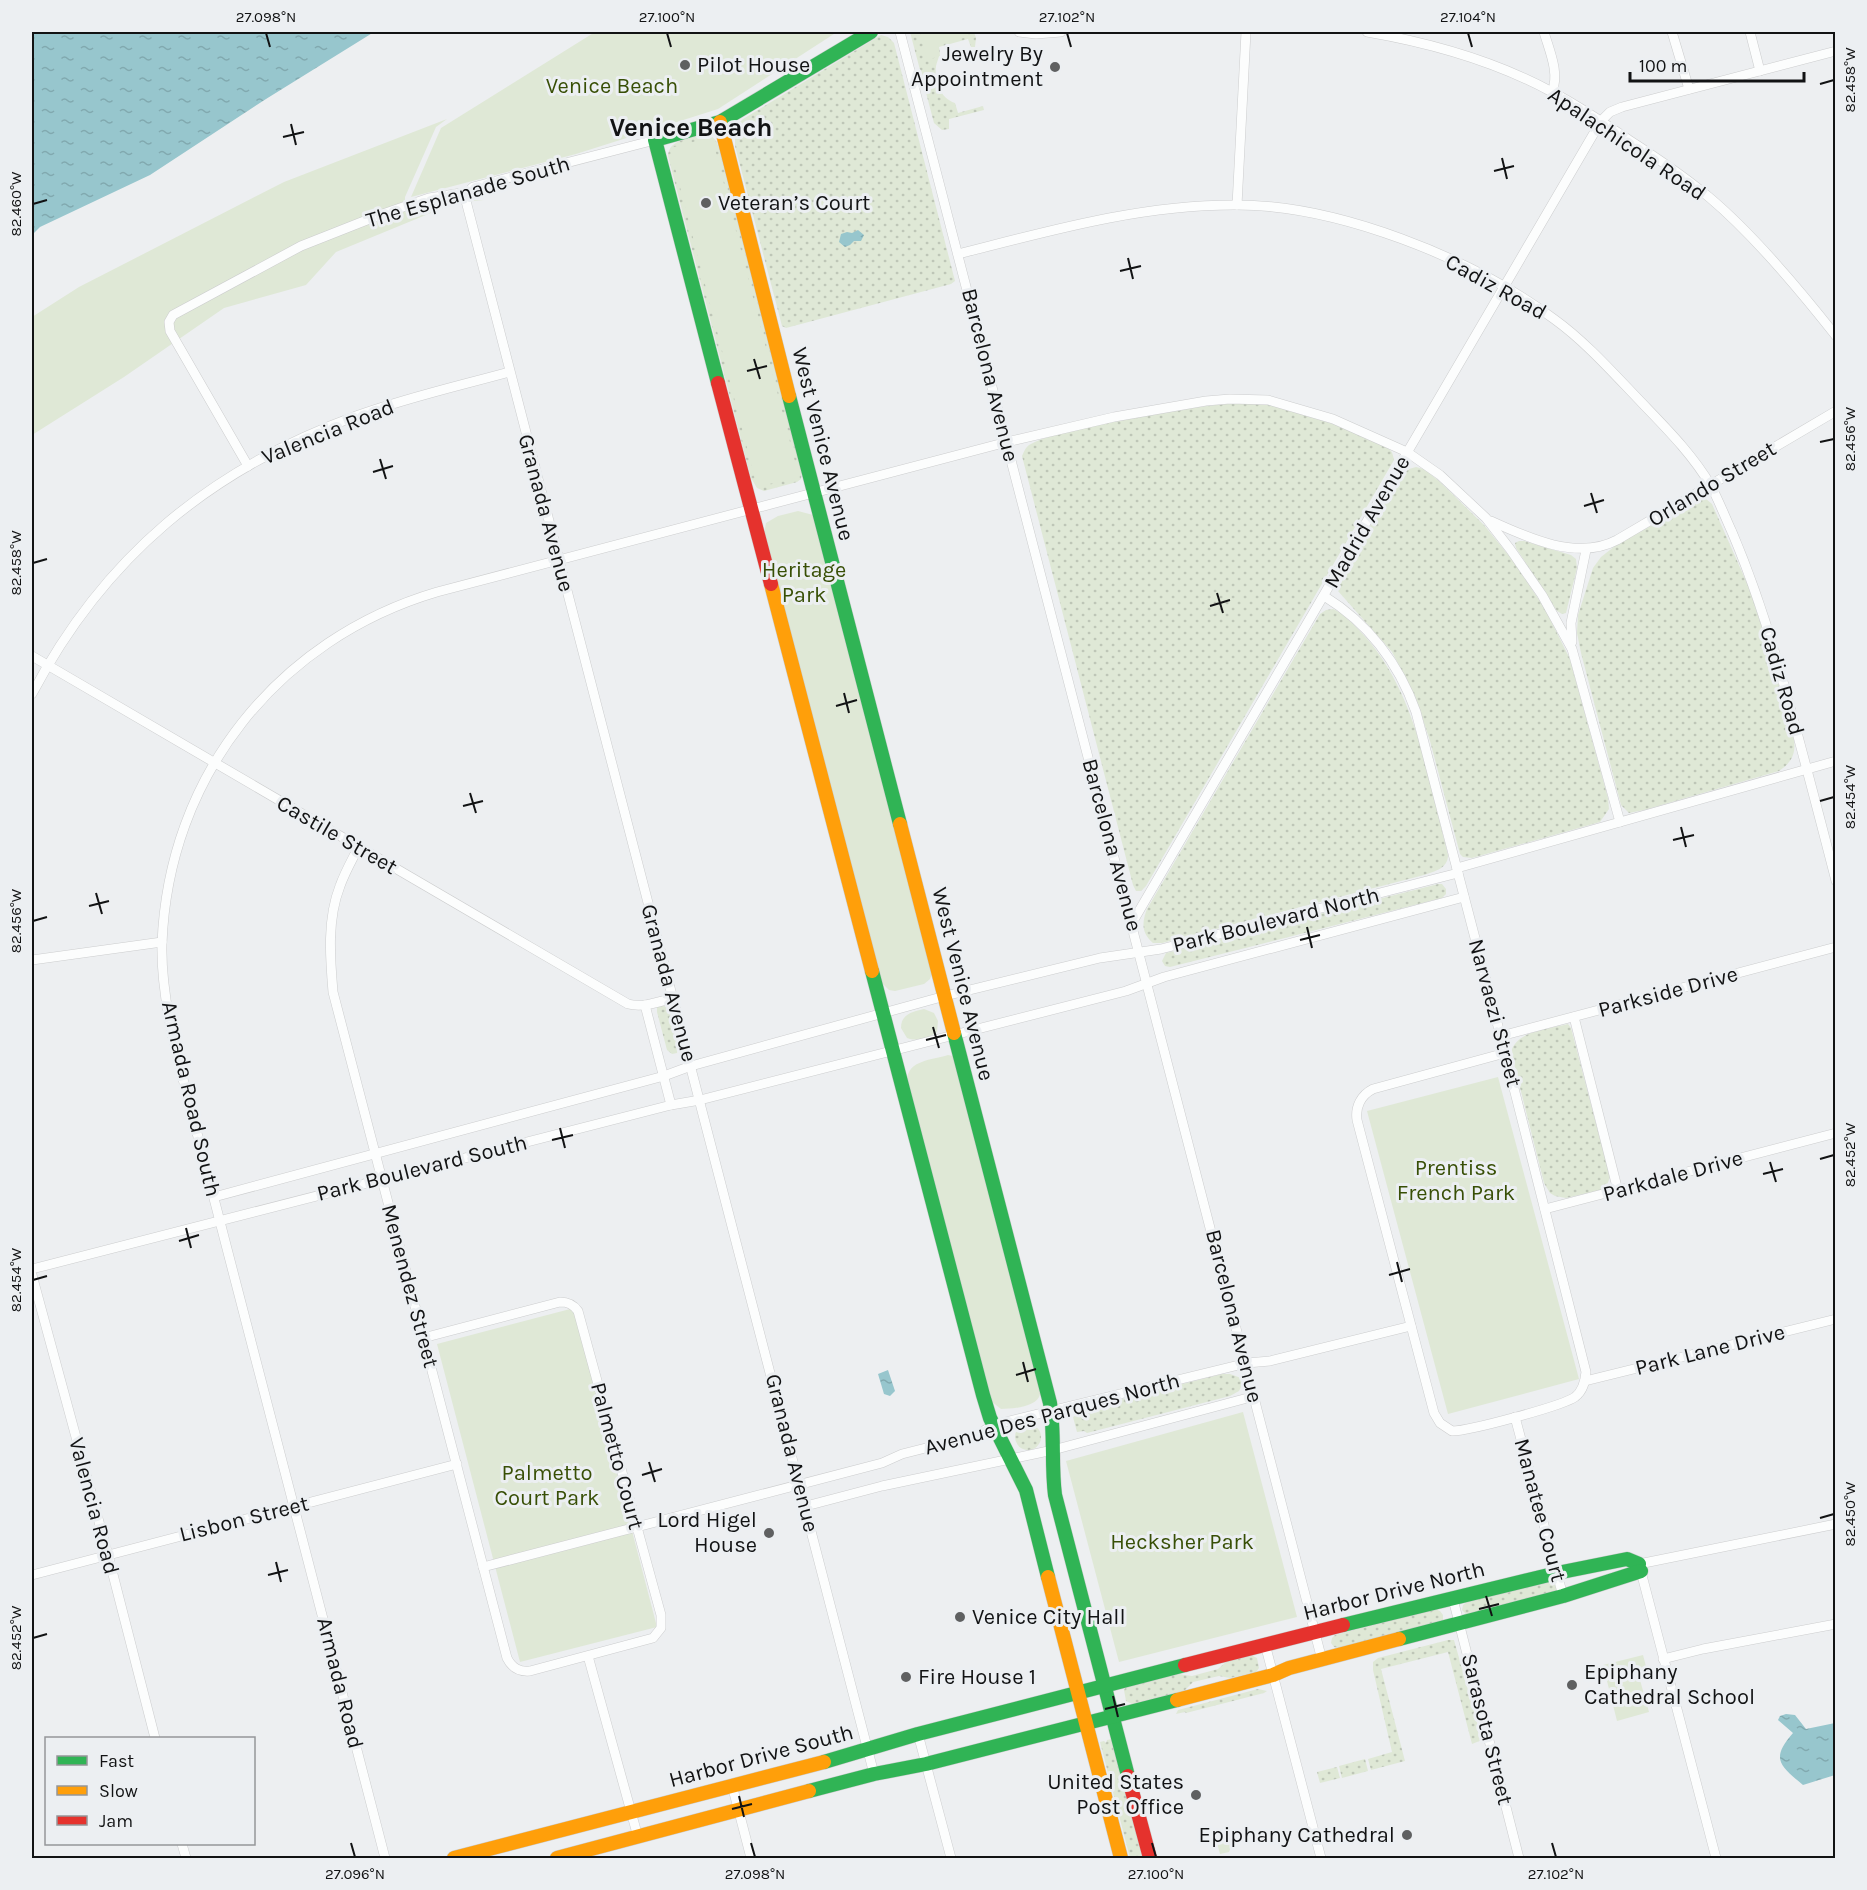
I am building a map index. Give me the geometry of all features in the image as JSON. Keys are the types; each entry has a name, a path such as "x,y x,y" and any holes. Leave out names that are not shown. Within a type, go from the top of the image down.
{"street":[{"path":"871,32 720,122 655,140 980,1384 993,1425 1026,1490 1121,1858"},
{"name":"Barcelona Avenue","path":"900,32 1247,1363 1322,1660"},
{"path":"1020,32 1036,34 1061,32"},
{"path":"1237,204 1246,32"},
{"name":"Apalachicola Road","path":"1367,32 1394,34 1514,74 1552,92 1601,121 1666,164 1712,199 1752,239 1836,336"},
{"path":"1544,32 1555,73 1552,92"},
{"path":"1672,32 1689,89"},
{"path":"1750,32 1760,71"},
{"path":"1601,121 1617,108 1836,51"},
{"name":"Madrid Avenue","path":"1132,923 1601,121"},
{"name":"West Venice Avenue","path":"720,122 814,494 1052,1409 1055,1494 1150,1858"},
{"name":"The Esplanade South","path":"248,466 170,331 169,322 174,315 285,253 377,216 429,198 468,192 473,187 655,140"},
{"name":"Granada Avenue","path":"468,192 466,201 509,372 560,560 598,717 700,1100 874,1774"},
{"name":"Cadiz Road","path":"958,255 1068,226 1132,213 1165,208 1237,204 1316,215 1379,232 1450,260 1505,287 1557,321 1605,366 1672,436 1710,485 1761,605 1807,768"},
{"name":"Valencia Road","path":"32,694 47,665 81,613 109,578 131,554 188,506 248,466 300,439 388,405 509,372"},
{"name":"Armada Road South","path":"295,1506 171,1029 163,974 162,942 167,897 186,822 213,762 247,716 281,679 318,649 354,626 418,597 1007,442 1142,411 1206,401 1268,400 1310,411 1354,427 1407,452 1447,481 1486,518"},
{"name":"Orlando Street","path":"1486,518 1509,529 1557,545 1586,550 1601,548 1836,411"},
{"path":"1486,518 1542,595 1572,649"},
{"path":"1586,550 1571,623 1572,649 1620,822"},
{"name":"Narvaezi Street","path":"1324,596 1348,612 1377,642 1400,676 1420,724 1584,1363 1585,1381"},
{"name":"Castile Street","path":"32,656 628,1004 645,1005 673,998"},
{"name":"Park Boulevard North","path":"883,1012 1100,958 1161,949 1458,871 1836,761"},
{"path":"1807,768 1836,881"},
{"name":"Menendez Street","path":"358,848 339,888 335,902 331,936 331,968 338,1012 509,1662 521,1671 534,1670"},
{"name":"Park Boulevard North","path":"918,1045 1126,991 1164,977 1464,897"},
{"path":"32,960 162,942"},
{"name":"Parkside Drive","path":"1501,1036 1836,947"},
{"path":"645,1005 671,1105"},
{"name":"Park Boulevard South","path":"214,1197 664,1076 691,1066 883,1012"},
{"path":"1574,1017 1618,1191"},
{"name":"Park Boulevard South","path":"32,1269 382,1178 918,1045"},
{"name":"Manatee Court","path":"1505,1053 1373,1089 1364,1095 1358,1106 1357,1120 1434,1413 1448,1430 1457,1431 1515,1418 1563,1596"},
{"name":"Parkdale Drive","path":"1545,1209 1836,1133"},
{"name":"Valencia Road","path":"32,1275 155,1737"},
{"name":"Palmetto Court","path":"423,1338 560,1302 571,1304 578,1311 661,1614 661,1628 653,1638 647,1640 534,1670"},
{"name":"Park Lane Drive","path":"1585,1381 1836,1318"},
{"name":"Avenue Des Parques North","path":"483,1567 882,1463 902,1454 977,1435 993,1425 1052,1409 1247,1363 1270,1361 1411,1326"},
{"path":"1515,1418 1569,1400 1580,1392 1585,1381"},
{"name":"Avenue Des Parques North","path":"806,1506 882,1486 1011,1461 1255,1396"},
{"name":"Lisbon Street","path":"32,1575 457,1464"},
{"name":"Armada Road","path":"295,1506 385,1858"},
{"name":"Harbor Drive North","path":"1113,1716 1563,1596 1640,1567 1721,1547 1836,1524"},
{"name":"Harbor Drive North","path":"1078,1692 1557,1573 1627,1559 1640,1567"},
{"path":"1640,1567 1716,1858"},
{"name":"Sarasota Street","path":"1453,1599 1520,1858"},
{"path":"1663,1659 1703,1649 1836,1624"},
{"path":"1265,1644 1321,1858"},
{"path":"588,1656 638,1837"},
{"name":"Harbor Drive South","path":"454,1858 868,1750 918,1734 1078,1692"},
{"name":"Harbor Drive South","path":"557,1858 874,1774 926,1764 1113,1716"},
{"path":"918,1734 951,1858"},
{"path":"732,1785 751,1858"}],"green space":[{"name":"Venice Beach","path":"595,32 837,32 718,109 576,154 411,197 441,128"},
{"path":"910,32 974,32 975,47 971,47 968,39 939,47 936,77 942,93 955,103 958,113 983,106 984,110 949,119 949,129 942,130 934,123"},
{"path":"920,32 957,32 971,36 938,45 940,56 927,60"},
{"path":"881,35 888,37 894,43 955,281 951,284 786,328 782,326 735,146 735,127 743,119"},
{"path":"447,119 436,127 405,200 410,202 484,200 455,203 336,252 306,285 224,308 124,377 32,435 32,317 79,287 284,182"},
{"path":"702,135 713,138 719,148 802,471 801,479 797,482 764,491 757,488 751,478 668,156 669,150 676,143"},
{"path":"712,137 799,477 757,487 670,148"},
{"path":"1237,403 1278,407 1338,426 1384,445 1393,454 1394,460 1146,886 1141,891 1136,891 1022,456 1029,445 1055,435 1159,413"},
{"path":"1416,467 1424,469 1439,481 1484,525 1514,562 1545,609 1570,659 1608,798 1609,809 1600,822 1472,858 1463,857 1460,854 1430,741 1415,696 1392,652 1338,591 1347,568 1402,475"},
{"path":"1705,498 1712,504 1750,590 1794,740 1793,754 1787,765 1779,771 1629,813 1621,805 1581,653 1577,633 1578,615 1593,568 1601,557 1615,546 1698,499"},
{"name":"Heritage Park","path":"798,511 813,515 932,974 924,984 895,991 889,990 881,982 764,534 766,523 778,516"},
{"path":"1519,541 1571,555 1576,559 1577,568 1566,613 1562,614 1557,611 1516,548 1515,543"},
{"path":"1333,609 1350,621 1378,652 1407,706 1434,795 1448,855 1446,863 1424,875 1162,943 1153,943 1146,935 1144,927 1147,909 1320,614"},
{"path":"1442,884 1446,889 1446,894 1442,898 1170,967 1165,966 1162,961 1166,953"},
{"path":"666,1005 669,1008 678,1047 677,1053 672,1054 667,1050 657,1012 657,1007"},
{"path":"924,1009 934,1013 938,1021 937,1032 923,1039 907,1038 901,1028 901,1023 911,1013"},
{"path":"1568,1024 1571,1028 1610,1177 1607,1185 1601,1190 1566,1198 1550,1193 1544,1183 1511,1052 1514,1045 1527,1035"},
{"path":"948,1055 953,1056 955,1060 1040,1387 1040,1394 1035,1402 1018,1408 1001,1409 991,1401 907,1080 908,1073 916,1065"},
{"name":"Prentiss French Park","path":"1498,1077 1579,1379 1448,1414 1367,1111"},
{"name":"Palmetto Court Park","path":"574,1308 657,1627 520,1662 437,1344"},
{"path":"1222,1374 1241,1378 1242,1385 1239,1391 1230,1396 1087,1433 1077,1432 1073,1417 1083,1409"},
{"name":"Hecksher Park","path":"1243,1412 1297,1617 1119,1662 1066,1461"},
{"path":"1028,1424 1037,1428 1041,1437 1037,1446 1028,1450 1019,1446 1015,1437 1019,1428"},
{"path":"1554,1581 1557,1590 1555,1592 1467,1615 1462,1610 1463,1605 1467,1602"},
{"path":"1435,1609 1443,1615 1443,1620 1439,1623 1339,1648 1334,1647 1331,1643 1335,1635"},
{"path":"1454,1640 1482,1740 1472,1744 1448,1652 1381,1669 1405,1761 1371,1770 1368,1759 1392,1752 1373,1662 1378,1658"},
{"path":"1251,1655 1257,1658 1259,1668 1256,1672 1230,1678 1219,1676 1193,1682 1184,1691 1132,1704 1126,1701 1124,1690 1126,1687 1178,1674 1192,1676 1218,1669 1227,1661"},
{"path":"1643,1655 1649,1678 1640,1680 1649,1712 1617,1721 1603,1665"},
{"path":"1258,1689 1267,1691 1176,1714 1178,1710"},
{"path":"1112,1739 1144,1858 1130,1858 1100,1742 1106,1743 1107,1740"},
{"path":"1365,1759 1368,1771 1342,1778 1339,1766"},
{"path":"1337,1767 1340,1778 1320,1783 1317,1772"},
{"path":"1253,1829 1255,1836 1233,1842 1229,1852 1220,1854 1216,1839"}],"water":[{"path":"32,32 374,32 150,175 40,227 32,235"},
{"path":"858,230 864,235 861,241 854,241 845,247 839,242 841,234"},
{"path":"888,1370 895,1391 890,1396 884,1394 878,1374"},
{"path":"1795,1715 1806,1729 1835,1723 1835,1775 1803,1785 1788,1773 1780,1756 1793,1733 1778,1720 1780,1716"}],"traffic: fast":[{"path":"718,383 655,140 720,122 871,32"},
{"path":"789,396 900,824"},
{"path":"872,971 983,1395 990,1418 1026,1490 1048,1577"},
{"path":"954,1033 1050,1403 1055,1495 1128,1776"},
{"path":"1343,1625 1557,1573 1627,1559 1639,1564"},
{"path":"1399,1639 1563,1596 1641,1571"},
{"path":"824,1762 918,1734 1185,1665"},
{"path":"809,1791 874,1774 926,1764 1177,1700"}],"traffic: slow":[{"path":"720,122 789,396"},
{"path":"771,584 872,971"},
{"path":"900,824 954,1033"},
{"path":"1048,1577 1121,1858"},
{"path":"1177,1700 1399,1639"},
{"path":"454,1858 824,1762"},
{"path":"557,1858 809,1791"}],"traffic: jam":[{"path":"718,383 771,584"},
{"path":"1185,1665 1343,1625"},
{"path":"1128,1776 1150,1858"}],"place":[{"name":"Pilot House","path":"685,65"},
{"name":"Jewelry By Appointment","path":"1055,67"},
{"name":"Veteran’s Court","path":"706,203"},
{"name":"Lord Higel House","path":"769,1533"},
{"name":"Venice City Hall","path":"960,1617"},
{"name":"Fire House 1","path":"906,1677"},
{"name":"Epiphany Cathedral School","path":"1572,1685"},
{"name":"United States Post Office","path":"1196,1795"},
{"name":"Epiphany Cathedral","path":"1407,1835"}],"district":[{"name":"Venice Beach","path":"691,127"}]}
